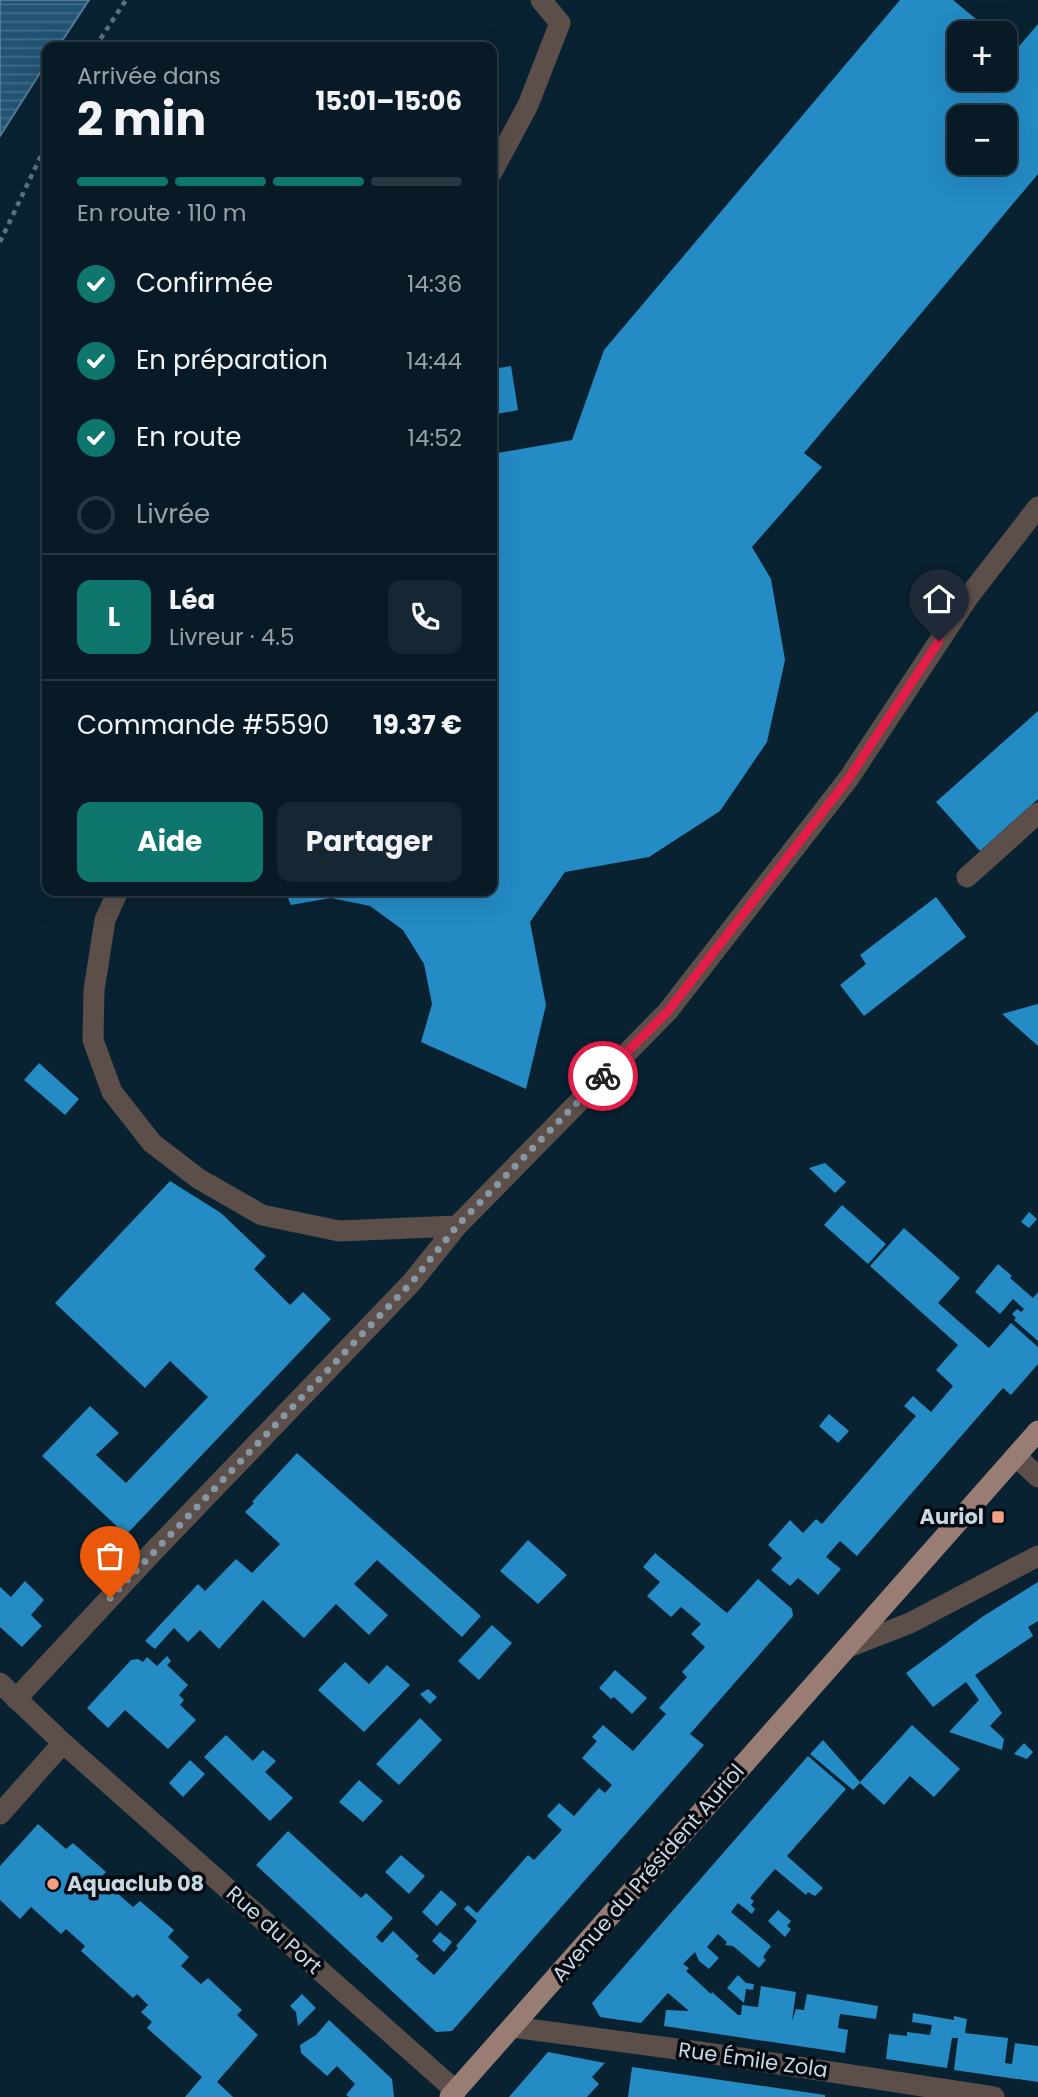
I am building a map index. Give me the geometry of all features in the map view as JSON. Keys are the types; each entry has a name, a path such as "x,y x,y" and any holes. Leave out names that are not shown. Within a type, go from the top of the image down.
{"main road":[{"name":"Avenue du Président Auriol","path":"453,2094 1038,1431"}],"street":[{"path":"497,163 528,104 560,23 541,0"},
{"path":"16,1699 147,1558 412,1282 457,1226 668,1011 849,778 969,596 1038,508"},
{"path":"967,877 1038,813"},
{"path":"116,896 105,920 94,990 93,1040 112,1093 152,1143 199,1179 262,1215 339,1231 457,1226"},
{"path":"1016,1456 1038,1477"},
{"name":"Avenue du Président Auriol","path":"846,1648 910,1623 1038,1556"},
{"name":"Rue du Port","path":"0,1683 63,1743 453,2094"},
{"path":"0,1814 63,1743"},
{"name":"Rue Émile Zola","path":"512,2026 994,2097"}],"path":[{"path":"98,42 126,0"},
{"path":"0,242 42,154"}],"water":[{"path":"0,0 89,0 61,42 42,42 42,70 0,136"}],"building":[{"path":"900,0 953,0 978,21 947,21 947,91 1017,91 1017,49 1038,24 1038,174 804,453 822,467 752,547 771,579 785,660 767,742 720,811 649,857 565,872 530,922 546,1005 526,1089 421,1042 432,1004 424,964 403,930 370,906 331,898 291,905 287,896 497,896 497,453 572,440 604,350"},
{"path":"511,366 518,410 497,414 497,368"},
{"path":"1038,711 1038,799 980,851 936,802"},
{"path":"936,897 966,937 864,1016 840,985 866,964 860,955"},
{"path":"1038,1004 1038,1046 1002,1014"},
{"path":"39,1063 79,1099 65,1115 24,1080"},
{"path":"825,1163 846,1182 835,1193 809,1168"},
{"path":"170,1181 221,1213 266,1256 254,1269 290,1305 303,1292 331,1319 126,1535 42,1456 90,1406 119,1433 96,1455 126,1483 208,1397 170,1361 145,1388 55,1303"},
{"path":"842,1205 886,1244 868,1264 824,1225"},
{"path":"1029,1212 1037,1219 1029,1228 1021,1222"},
{"path":"904,1228 960,1278 938,1303 989,1348 1011,1323 1038,1347 1038,1364 1011,1395 1003,1388 857,1556 840,1541 826,1557 841,1569 818,1595 798,1578 790,1586 771,1570 782,1558 768,1545 790,1520 803,1533 816,1519 822,1524 916,1416 904,1406 913,1396 931,1412 953,1386 936,1370 958,1345 870,1266"},
{"path":"998,1264 1033,1298 1038,1292 1038,1341 1014,1320 1016,1318 1012,1314 1017,1309 1021,1312 1024,1309 1013,1299 1000,1314 975,1292"},
{"path":"829,1414 849,1431 838,1443 819,1426"},
{"path":"297,1453 481,1616 462,1637 377,1560 354,1584 388,1615 369,1635 336,1604 304,1638 263,1600 219,1649 200,1630 188,1642 174,1628 155,1649 145,1641 198,1584 205,1591 236,1559 252,1573 280,1544 245,1512"},
{"path":"528,1540 567,1575 538,1604 500,1571"},
{"path":"655,1553 727,1613 758,1579 792,1609 793,1616 690,1734 704,1745 452,2031 436,2032 256,1865 288,1831 361,1898 366,1893 393,1918 376,1937 382,1943 393,1931 419,1956 416,1959 434,1975 477,1921 464,1909 468,1905 477,1913 528,1855 534,1860 562,1830 547,1816 559,1803 574,1816 599,1788 605,1793 612,1785 582,1758 597,1741 592,1737 603,1725 633,1751 666,1714 659,1708 687,1677 682,1672 705,1647 691,1634 701,1624 681,1607 671,1617 647,1596 660,1582 643,1567"},
{"path":"25,1581 44,1600 31,1615 42,1626 22,1647 0,1627 0,1587 11,1597"},
{"path":"1038,1582 1038,1621 1028,1627 1033,1636 975,1675 1002,1713 990,1726 1004,1739 1002,1750 949,1732 979,1700 966,1682 933,1707 906,1673 982,1617"},
{"path":"492,1625 512,1643 479,1680 458,1661"},
{"path":"167,1656 171,1661 167,1665 188,1685 179,1695 184,1700 180,1705 196,1720 168,1749 125,1710 108,1728 87,1708 131,1660 138,1659 143,1662 147,1657 157,1666"},
{"path":"345,1662 369,1684 387,1665 410,1685 364,1732 318,1690"},
{"path":"615,1670 647,1698 632,1714 614,1697 611,1699 599,1688"},
{"path":"428,1689 437,1697 430,1704 420,1694"},
{"path":"420,1718 442,1740 399,1785 376,1764"},
{"path":"912,1725 960,1769 934,1797 910,1776 884,1805 860,1783 853,1790 810,1754 823,1740 860,1782"},
{"path":"226,1735 253,1761 263,1750 276,1761 265,1772 293,1798 270,1821 204,1757"},
{"path":"1024,1743 1033,1752 1027,1759 1014,1754"},
{"path":"808,1756 846,1789 787,1856 823,1888 815,1896 808,1892 806,1895 775,1869 750,1898 754,1901 751,1905 755,1909 752,1914 738,1903 731,1912 771,1946 763,1957 766,1960 759,1968 733,1946 725,1945 727,1942 718,1934 707,1947 719,1958 709,1969 699,1961 695,1952 683,1964 689,1968 686,1971 738,2015 741,2015 742,2005 758,2007 761,1986 796,1992 792,2021 796,2009 804,2010 807,1994 878,2006 876,2019 840,2014 838,2028 848,2030 845,2053 664,2026 666,2010 689,2011 668,1993 641,2023 600,2017 592,2003"},
{"path":"190,1760 205,1774 183,1797 169,1783"},
{"path":"359,1780 383,1801 363,1822 339,1802"},
{"path":"38,1824 66,1849 73,1843 106,1872 100,1878 133,1907 140,1901 174,1930 168,1937 189,1957 181,1966 201,1984 208,1978 242,2010 237,2015 258,2035 217,2082 233,2097 185,2097 202,2077 147,2028 152,2022 141,2012 148,2005 137,1994 133,1998 81,1951 85,1946 66,1929 61,1934 31,1907 20,1919 0,1900 0,1866"},
{"path":"401,1855 425,1876 409,1894 385,1872"},
{"path":"441,1890 457,1904 437,1926 422,1912"},
{"path":"778,1910 791,1921 787,1926 791,1929 785,1937 768,1921"},
{"path":"440,1932 452,1942 444,1952 432,1941"},
{"path":"738,1975 746,1983 754,1984 753,1990 746,1989 744,2003 727,1988"},
{"path":"302,1994 316,2008 298,2026 296,2012 290,2006"},
{"path":"913,2013 954,2020 954,2016 967,2019 965,2033 1008,2038 1005,2063 1012,2064 1015,2043 1038,2046 1038,2082 954,2070 958,2038 952,2038 947,2068 886,2059 889,2034 907,2036 907,2032 930,2035 932,2025 912,2022"},
{"path":"329,2020 392,2079 394,2097 349,2097 346,2095 355,2084 337,2066 327,2076 301,2053 300,2045 316,2035"},
{"path":"548,2052 605,2063 592,2077 599,2084 587,2097 509,2097"},
{"path":"632,2067 825,2095 825,2097 628,2097"}],"way so far":[{"path":"110,1598 412,1282 457,1226 603,1076"}],"place":[{"name":"Auriol","path":"998,1517"},
{"name":"Aquaclub 08","path":"53,1884"}],"route":[{"path":"603,1076 668,1011 849,778 939,641"}]}
